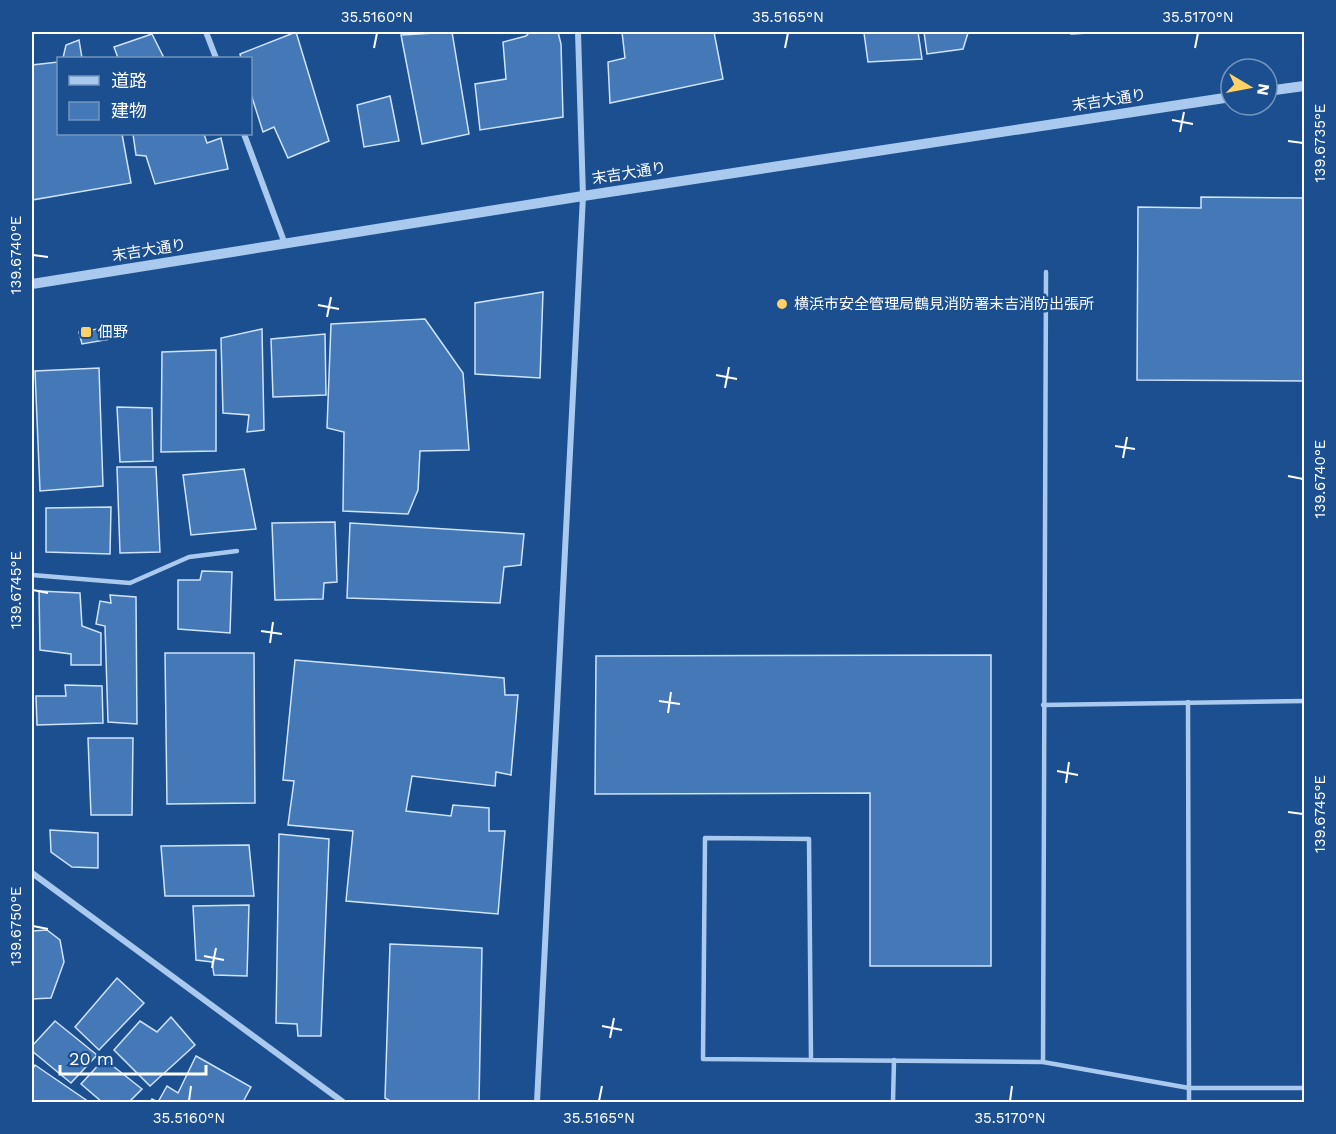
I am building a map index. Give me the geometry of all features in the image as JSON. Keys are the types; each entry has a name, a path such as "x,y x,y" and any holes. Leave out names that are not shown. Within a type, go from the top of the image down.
{"street":[{"path":"206,32 216,57"},
{"path":"537,1102 583,195 578,32"},
{"path":"1279,90 1305,86"},
{"name":"末吉大通り","path":"32,284 583,195 1219,99"},
{"path":"244,135 286,244"},
{"path":"32,873 343,1102"}],"lane":[{"path":"1043,1062 1046,272"},
{"path":"32,575 130,583 189,557 237,551"},
{"path":"1043,705 1305,701"},
{"path":"1188,702 1189,1102"},
{"path":"811,1060 809,839 705,838 703,1059 811,1060 894,1060 1043,1062 1189,1088 1305,1088"},
{"path":"894,1060 894,1102"}],"building":[{"path":"296,32 329,141 288,158 274,127 263,132 252,97 252,57 241,57 240,54"},
{"path":"452,32 469,134 422,144 401,35"},
{"path":"530,32 558,32 561,44 563,117 480,130 475,84 506,79 503,42 526,36"},
{"path":"622,32 714,32 723,79 610,103 608,62 625,58"},
{"path":"861,32 918,32 922,59 868,62 864,33"},
{"path":"924,32 973,32 968,33 963,49 927,54"},
{"path":"1071,32 1109,32 1071,34"},
{"path":"152,34 164,57 118,57 114,47"},
{"path":"79,40 82,57 63,57 66,45"},
{"path":"57,62 57,135 122,135 131,183 32,200 32,65"},
{"path":"390,96 399,141 364,147 357,105"},
{"path":"133,135 204,135 207,143 221,138 228,169 155,184 146,156 136,155"},
{"path":"1201,197 1304,198 1304,381 1137,380 1138,207 1201,208"},
{"path":"543,292 540,378 475,374 475,303"},
{"path":"425,319 463,373 469,450 420,451 418,490 408,514 343,511 344,432 327,428 331,324"},
{"path":"109,327 111,339 82,344 79,332"},
{"path":"262,329 264,430 247,432 249,415 223,413 221,338"},
{"path":"325,334 326,395 273,397 271,339"},
{"path":"216,350 216,451 161,452 162,352"},
{"path":"99,368 103,486 40,491 35,371"},
{"path":"117,407 152,408 153,461 120,462"},
{"path":"117,467 156,467 160,552 120,553"},
{"path":"244,469 256,529 191,535 183,475"},
{"path":"111,507 110,554 46,552 46,508"},
{"path":"335,522 337,582 324,583 323,599 275,600 272,523"},
{"path":"350,523 524,534 521,565 504,567 500,603 347,598"},
{"path":"202,571 232,572 230,633 178,629 178,580 200,580"},
{"path":"39,591 80,593 82,626 101,633 101,665 71,665 71,654 40,650"},
{"path":"110,595 136,597 137,724 108,722 105,626 96,624 100,601 111,603"},
{"path":"165,653 254,653 255,803 167,804"},
{"path":"991,655 991,966 870,966 870,793 595,794 596,656"},
{"path":"295,660 504,678 505,695 518,695 511,775 496,772 495,786 412,776 406,811 451,816 453,805 489,808 489,831 505,831 498,914 346,901 353,831 288,825 294,781 283,780"},
{"path":"65,685 102,686 103,723 37,725 36,696 66,696"},
{"path":"88,738 133,738 132,815 91,815"},
{"path":"50,830 98,833 98,868 72,867 51,852"},
{"path":"279,834 329,839 321,1036 298,1036 297,1024 276,1023"},
{"path":"249,845 254,896 165,896 161,846"},
{"path":"249,905 247,976 214,975 212,962 196,960 193,906"},
{"path":"47,930 60,940 64,962 51,998 32,999 32,931"},
{"path":"390,944 482,948 479,1102 392,1102 385,1098"},
{"path":"117,978 144,1003 99,1050 75,1027"},
{"path":"171,1017 195,1045 150,1086 114,1050 140,1021 157,1032"},
{"path":"55,1021 97,1055 71,1083 32,1051 32,1046"},
{"path":"196,1056 251,1087 243,1102 158,1102 167,1086 178,1093"},
{"path":"104,1059 142,1089 129,1102 102,1102 81,1084"},
{"path":"35,1065 89,1102 32,1102 32,1070"}],"place":[{"name":"横浜市安全管理局鶴見消防署末吉消防出張所","path":"782,304"},
{"name":"佃野","path":"86,332"}]}
